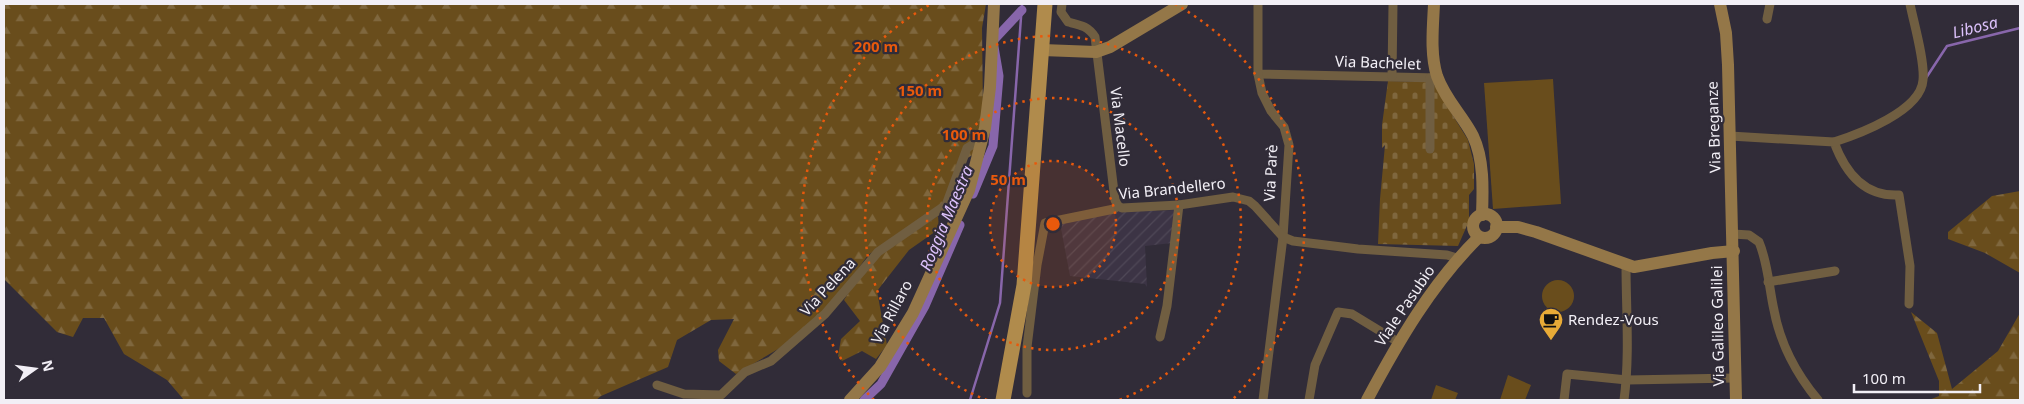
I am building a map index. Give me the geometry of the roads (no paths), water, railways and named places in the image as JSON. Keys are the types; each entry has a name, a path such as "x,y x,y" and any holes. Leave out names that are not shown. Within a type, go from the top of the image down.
{"main road":[{"path":"1003,400 1024,285 1045,4"}],"street":[{"name":"Via Rillaro","path":"850,400 880,367 912,313 969,190 982,140 990,87 994,4"},
{"name":"Via Macello","path":"1062,4 1061,12 1068,22 1090,29 1095,36 1115,200 1118,206"},
{"path":"1042,50 1096,52 1110,48 1182,4"},
{"name":"Via Parè","path":"1258,4 1258,74 1262,93 1271,111 1284,127 1289,145 1283,237 1263,400"},
{"name":"Via Bachelet","path":"1392,76 1389,48 1393,4"},
{"path":"1430,149 1434,78 1434,4"},
{"name":"Via Breganze","path":"1721,4 1726,33 1728,65 1734,251"},
{"path":"1767,19 1770,4"},
{"path":"1730,136 1834,142 1869,130 1914,100 1920,91 1923,80 1919,47 1910,4"},
{"name":"Via Bachelet","path":"1258,74 1434,78"},
{"path":"1434,78 1473,136 1478,150 1482,176 1482,215"},
{"name":"Via Pelena","path":"657,385 684,394 721,395 745,372 771,361 825,314 878,252 946,205 967,148 982,140"},
{"path":"1834,142 1839,157 1862,185 1874,193 1887,196 1899,195 1910,266 1909,304"},
{"name":"Via Brandellero","path":"1027,393 1027,346 1037,265 1046,222 1114,209 1118,206 1122,208 1179,205 1223,197 1241,198 1255,206 1283,237"},
{"path":"1160,337 1167,306 1179,205"},
{"path":"1479,237 1473,227 1475,220 1482,215 1492,217 1496,227 1518,227 1536,232 1626,265 1643,266 1712,253 1734,251"},
{"name":"Viale Pasubio","path":"1368,400 1398,342 1457,258 1479,237 1490,237 1496,227"},
{"path":"1733,234 1749,235 1758,240 1777,322 1792,362 1818,400"},
{"path":"1283,237 1292,241 1447,254 1457,258"},
{"name":"Via Galileo Galilei","path":"1734,251 1736,400"},
{"path":"1624,400 1627,380 1628,336 1626,265"},
{"path":"1768,282 1834,271"},
{"path":"1309,400 1315,365 1338,312 1352,314 1398,342"},
{"path":"1564,400 1567,374 1627,380 1736,378"}],"waterway":[{"path":"970,400 1000,303 1022,4"},
{"name":"Roggia Maestra","path":"973,194 993,146 999,76 993,41 1022,10"},
{"name":"Libosa","path":"1926,78 1947,46 2020,28"},
{"name":"Roggia Maestra","path":"864,400 881,384 925,306 960,225"}],"place":[{"name":"Rendez-Vous","path":"1551,341"}]}
